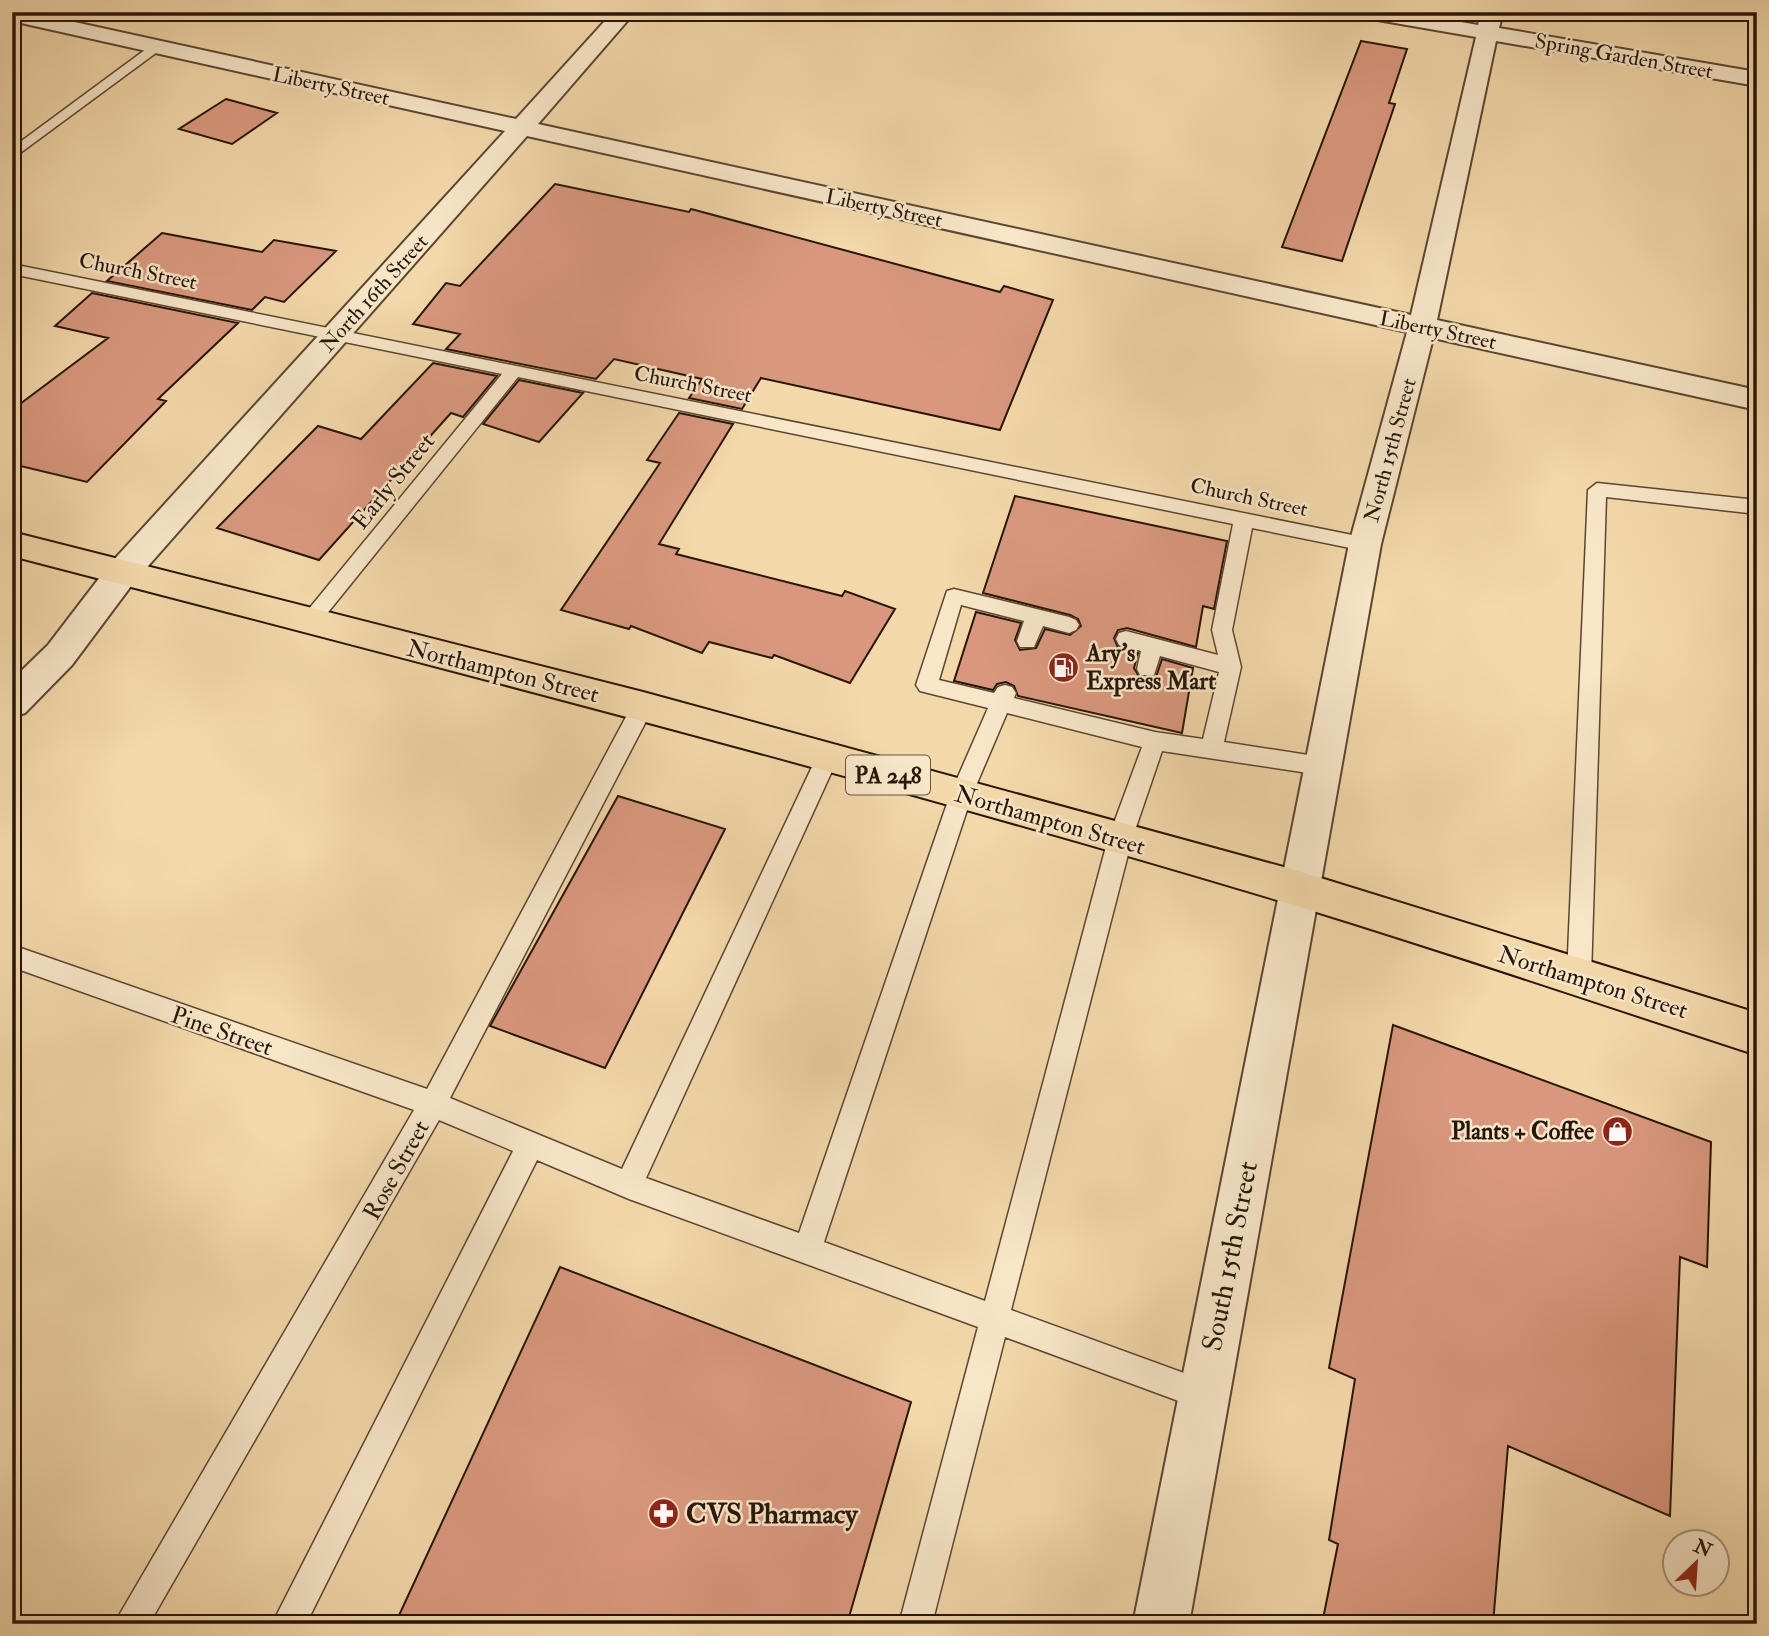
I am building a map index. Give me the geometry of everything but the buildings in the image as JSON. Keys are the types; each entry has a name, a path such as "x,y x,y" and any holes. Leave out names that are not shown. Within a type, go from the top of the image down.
{"main road":[{"name":"Northampton Street","path":"12,544 643,706 1120,839 1298,889 1757,1034"}],"street":[{"name":"North 16th Street","path":"12,702 60,655 122,573 625,12"},
{"name":"Spring Garden Street","path":"1366,12 1490,23 1757,79"},
{"name":"Liberty Street","path":"12,15 1757,400"},
{"name":"North 15th Street","path":"1298,889 1365,544 1422,327 1490,23"},
{"name":"South 15th Street","path":"1161,1624 1298,889"}],"lane":[{"path":"12,155 158,47"},
{"name":"Church Street","path":"12,269 1365,544"},
{"name":"Early Street","path":"310,621 514,371"},
{"path":"1579,977 1597,490 1757,507"},
{"path":"1211,750 1231,667 1222,631 1244,519"},
{"path":"1069,625 954,596 927,685 1003,698 1133,730 1155,741 1321,766"},
{"path":"1027,641 1036,617"},
{"path":"1126,639 1231,667"},
{"path":"1147,669 1152,646"},
{"path":"807,1250 961,795 1003,698"},
{"name":"Rose Street","path":"130,1624 433,1104 643,706"},
{"path":"915,1624 1120,839 1155,741"},
{"path":"629,1185 827,758"},
{"name":"Pine Street","path":"12,956 433,1104 629,1185 1203,1395"},
{"path":"288,1624 531,1144"}],"place":[{"name":"Ary's Express Mart","path":"1063,667"},
{"name":"Plants + Coffee","path":"1617,1131"},
{"name":"CVS Pharmacy","path":"663,1513"}]}
